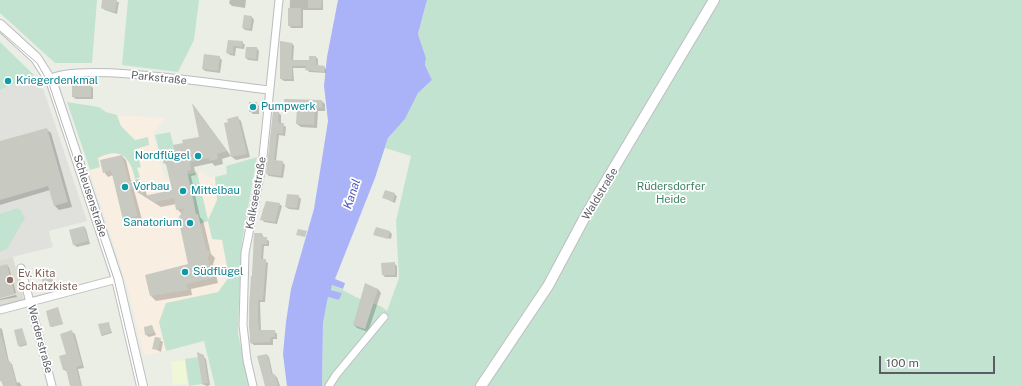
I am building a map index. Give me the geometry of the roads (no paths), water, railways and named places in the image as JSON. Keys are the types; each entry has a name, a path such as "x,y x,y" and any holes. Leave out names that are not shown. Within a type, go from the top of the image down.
{"street":[{"name":"Kalkseestraße","path":"253,386 247,360 244,325 245,252 262,166 278,0"},
{"name":"Waldstraße","path":"481,386 548,286 586,215 714,0"},
{"name":"Schleusenstraße","path":"0,25 36,58 50,79 117,279 142,386"},
{"name":"Parkstraße","path":"50,79 67,73 112,72 269,90"},
{"name":"Werderstraße","path":"21,268 52,386"},
{"path":"0,310 117,279"},
{"path":"329,386 336,374 384,316"}],"water":[{"name":"Kanal","path":"338,0 427,0 418,34 426,58 425,65 432,80 418,93 405,119 388,138 375,178 335,279 345,283 343,289 332,285 331,290 342,293 339,300 328,297 323,323 322,386 287,386 283,354 286,322 291,289 314,209 328,121 324,86 327,57"}],"tram line":[{"path":"0,31 37,63 49,84 114,279 139,386"}],"place":[{"name":"Kriegerdenkmal","path":"8,81"},
{"name":"Pumpwerk","path":"253,107"},
{"name":"Nordflügel","path":"198,156"},
{"name":"Vorbau","path":"125,187"},
{"name":"Mittelbau","path":"183,191"},
{"name":"Sanatorium","path":"190,223"},
{"name":"Südflügel","path":"185,272"},
{"name":"Ev. Kita Schatzkiste","path":"10,280"}],"park label":[{"name":"Rüdersdorfer Heide","path":"671,193"}]}
